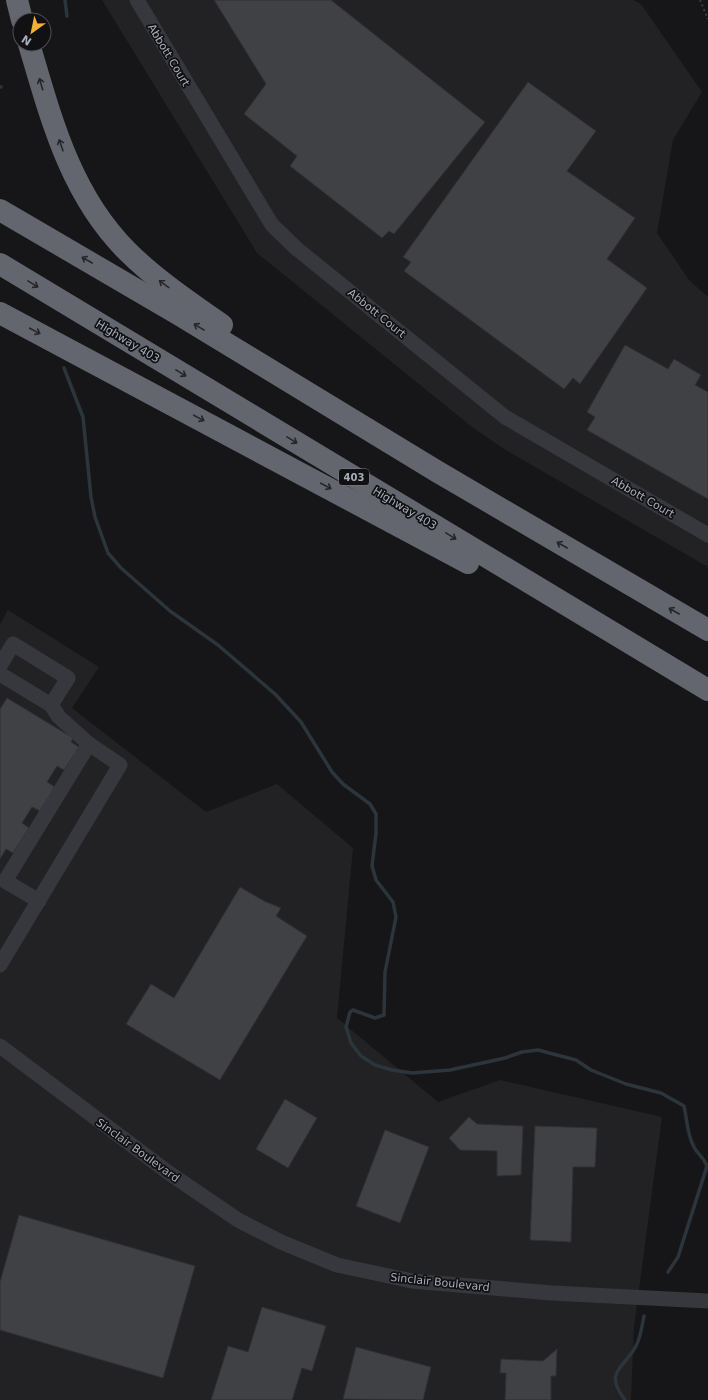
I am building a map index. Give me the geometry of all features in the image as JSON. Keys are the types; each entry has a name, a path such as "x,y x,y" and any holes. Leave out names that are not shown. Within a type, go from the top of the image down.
{"highway":[{"path":"17,0 20,12"},
{"path":"32,52 65,157 87,200 126,250 154,276 259,352 417,451 438,472"},
{"path":"0,210 178,314 438,472 708,630"},
{"name":"Highway 403","path":"0,264 708,690"},
{"path":"0,313 578,622 620,638"}],"street":[{"name":"Abbott Court","path":"138,0 272,225 297,250 505,417 708,535"},
{"path":"0,666 13,644 68,678 51,705"},
{"path":"0,674 51,705 59,717 89,744 120,765 0,965"},
{"path":"39,901 5,881 89,744"},
{"name":"Sinclair Boulevard","path":"0,1046 169,1173 238,1220 281,1242 337,1264 412,1281 552,1293 708,1301"}],"path":[{"path":"700,0 708,20"}],"shaded area":[{"path":"102,0 633,0 641,4 702,92 673,140 657,233 689,280 708,297 708,567 504,449 472,427 257,253"},
{"path":"8,610 99,667 72,708 206,812 277,784 353,848 337,1018 438,1102 500,1080 662,1117 634,1327 631,1400 0,1400 0,624"}],"building":[{"path":"214,0 331,0 485,122 394,234 389,231 382,238 290,166 297,156 244,114 266,84"},
{"path":"528,82 596,131 567,171 635,218 607,259 647,288 580,384 573,378 564,389 404,271 411,262 403,257"},
{"path":"625,345 668,369 674,359 701,375 695,385 708,392 708,499 587,430 595,417 587,412"},
{"path":"7,698 73,738 71,742 79,747 64,770 57,766 47,782 55,787 40,811 32,807 22,823 29,828 13,853 6,849 0,859 0,709"},
{"path":"240,887 264,901 281,908 276,916 307,936 220,1080 126,1024 151,984 174,998"},
{"path":"285,1099 317,1118 288,1168 256,1149"},
{"path":"469,1117 477,1124 523,1126 521,1175 497,1176 497,1151 460,1150 449,1138"},
{"path":"535,1126 597,1128 595,1167 573,1167 571,1242 530,1240"},
{"path":"385,1130 429,1147 400,1223 356,1206"},
{"path":"19,1215 195,1266 163,1378 0,1330 0,1282"},
{"path":"262,1307 326,1326 312,1371 302,1368 292,1400 211,1400 228,1346 248,1352"},
{"path":"356,1347 431,1367 423,1400 343,1399"},
{"path":"557,1349 556,1376 551,1376 551,1400 505,1400 506,1373 500,1373 501,1359 543,1361"}],"waterway":[{"path":"65,0 67,16"},
{"path":"64,368 83,417 91,497 95,517 108,553 121,568 170,611 218,645 275,694 301,722 332,772 343,784 370,804 376,814 376,833 372,866 376,880 393,902 396,917 385,972 384,1015 375,1018 353,1010 350,1012 346,1027 351,1043 361,1056 375,1065 392,1070 412,1073 450,1070 505,1058 522,1052 538,1050 576,1060 591,1070 626,1084 661,1093 684,1106 692,1142 707,1166 678,1257 668,1272"},
{"path":"625,1400 616,1383 616,1376 621,1366 636,1346 644,1316"}]}
